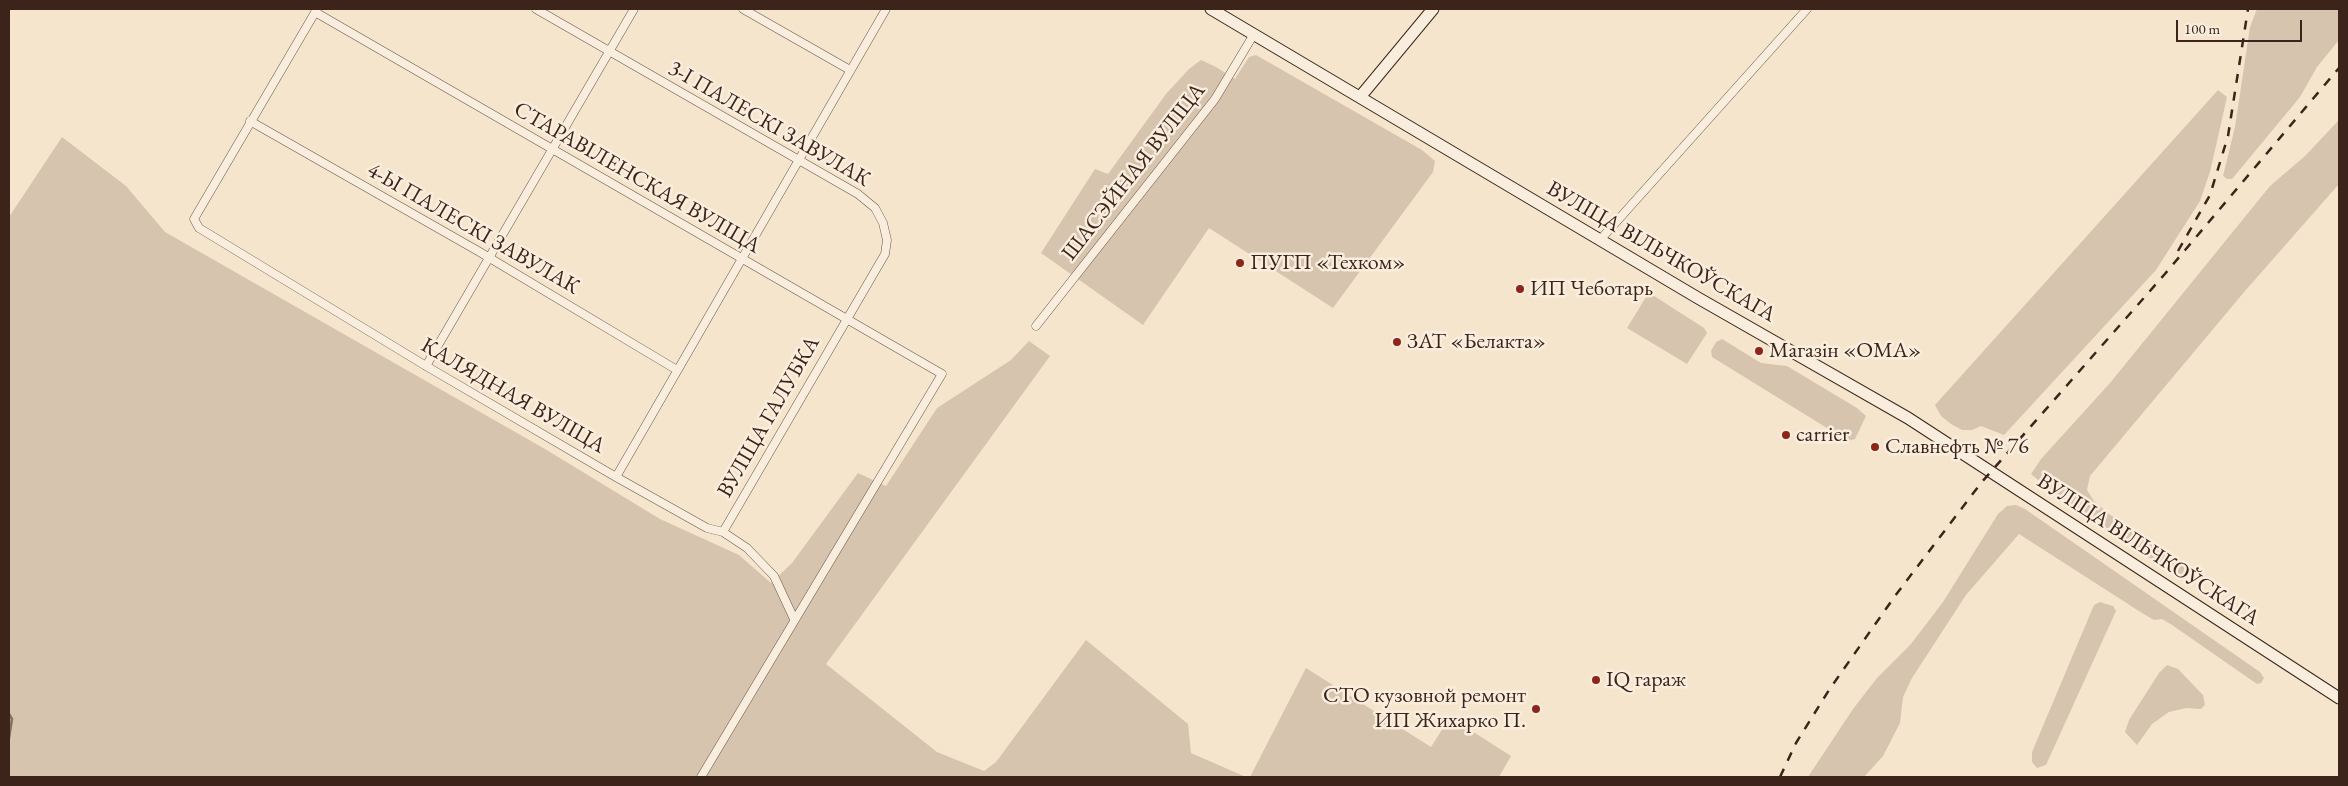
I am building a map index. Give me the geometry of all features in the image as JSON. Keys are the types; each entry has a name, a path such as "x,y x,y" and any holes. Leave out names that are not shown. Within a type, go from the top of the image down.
{"main road":[{"name":"ВУЛІЦА ВІЛЬЧКОЎСКАГА","path":"1211,9 1600,240 1908,418 2339,698"},
{"path":"1360,98 1433,9"}],"street":[{"name":"3-І ПАЛЕСКІ ЗАВУЛАК","path":"536,9 799,159 858,194 875,208 884,223 887,240 885,254 845,320"},
{"path":"426,366 634,9"},
{"path":"743,9 850,70"},
{"path":"616,477 886,9"},
{"path":"1600,240 1806,9"},
{"path":"250,121 316,10"},
{"name":"СТАРАВІЛЕНСКАЯ ВУЛІЦА","path":"316,10 845,320 942,374 794,619"},
{"name":"ШАСЭЙНАЯ ВУЛІЦА","path":"1036,326 1215,99 1254,34"},
{"name":"КАЛЯДНАЯ ВУЛІЦА","path":"250,121 194,219 199,228 426,366 616,477 707,528 723,532 747,548 774,576 794,619"},
{"name":"4-Ы ПАЛЕСКІ ЗАВУЛАК","path":"250,121 489,258 677,370"},
{"name":"ВУЛІЦА ГАЛУБКА","path":"723,532 845,320"},
{"path":"702,777 794,619"}],"shaded area":[{"path":"2257,9 2339,9 2339,40 2317,67 2300,97 2232,179 2227,179 2223,176 2235,127 2250,27"},
{"path":"1256,55 1422,150 1435,161 1433,172 1333,308 1209,228 1143,325 1041,253 1095,169 1108,174 1166,94 1189,69 1201,60 1235,79 1249,57"},
{"path":"2218,90 2227,97 2210,172 2200,201 2156,270 2004,435 1981,426 1972,430 1962,430 1941,416 1935,405"},
{"path":"2339,120 2339,184 2245,291 2090,476 2087,490 2094,501 2109,514 2187,564 2188,570 2184,575 2180,576 2085,519 2031,474 2041,459 2110,383 2270,186 2305,156"},
{"path":"62,137 126,186 165,232 545,449 660,519 739,555 771,583 792,563 858,473 886,486 937,408 1011,360 1029,341 1050,356 826,664 937,752 984,771 996,762 1086,640 1188,724 1191,753 1246,777 9,777 9,217"},
{"path":"1651,294 1704,328 1707,333 1687,364 1627,328 1646,297"},
{"path":"1722,339 1761,363 1787,366 1857,408 1866,416 1855,439 1848,441 1712,357 1711,351 1716,342"},
{"path":"2016,505 2025,509 2260,672 2264,678 2261,683 2257,684 2172,625 2162,619 2154,620 2142,613 2019,534 1966,595 1912,678 1903,697 1900,723 1883,756 1864,777 1808,777 1853,709 1877,678 1911,644 1943,602 1998,514 2007,506"},
{"path":"2100,602 2113,606 2116,611 2046,765 2037,768 2032,762 2032,752 2094,605"},
{"path":"2167,665 2178,669 2203,695 2205,705 2201,709 2186,708 2169,712 2152,724 2137,745 2125,732 2129,720 2159,673"},
{"path":"1306,668 1431,747 1450,717 1511,756 1499,777 1250,777"}],"waterway":[{"path":"9,714 12,719 9,738"}],"railway":[{"path":"2178,251 2210,195 2228,136 2248,9"},
{"path":"1780,777 1796,743 1829,690 1895,596 1981,483 2164,275 2339,68"}],"place":[{"name":"ПУГП «Техком»","path":"1240,263"},
{"name":"ИП Чеботарь","path":"1520,289"},
{"name":"ЗАТ «Белакта»","path":"1397,342"},
{"name":"Магазін «ОМА»","path":"1759,351"},
{"name":"carrier","path":"1786,435"},
{"name":"Славнефть № 76","path":"1875,447"},
{"name":"IQ гараж","path":"1596,680"},
{"name":"СТО кузовной ремонт ИП Жихарко П.","path":"1536,709"}]}
